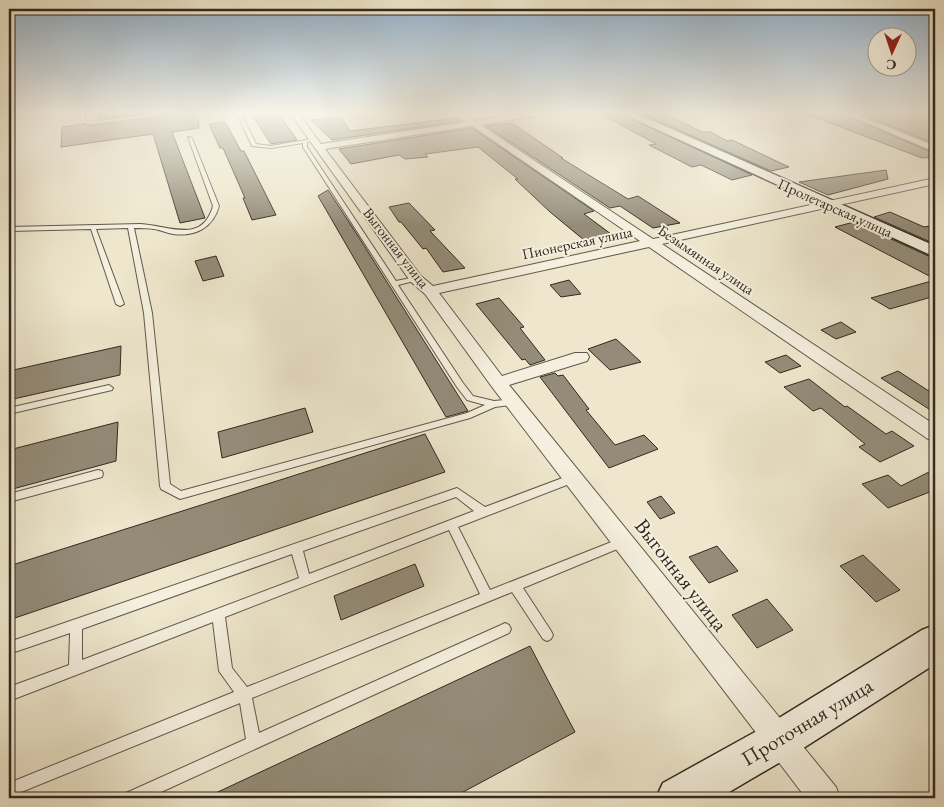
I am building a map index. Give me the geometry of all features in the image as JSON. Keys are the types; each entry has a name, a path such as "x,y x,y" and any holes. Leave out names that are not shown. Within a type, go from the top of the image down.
{"street":[{"name":"Выгонная улица","path":"317,151 825,798"},
{"name":"Безымянная улица","path":"513,151 935,434"},
{"name":"Пролетарская улица","path":"710,151 935,252"},
{"name":"Пионерская улица","path":"423,285 652,244 935,181"},
{"path":"498,383 581,357"},
{"name":"Проточная улица","path":"678,798 780,740 935,643"}],"lane":[{"path":"9,230 131,226 156,227 173,232 204,227 214,217 216,206 195,151"},
{"path":"314,151 317,151 394,284 460,385 470,398 494,404"},
{"path":"131,226 148,313 165,486 180,495 470,415 494,404 514,402"},
{"path":"93,227 120,304"},
{"path":"394,284 423,285"},
{"path":"9,411 109,388"},
{"path":"9,498 98,474"},
{"path":"9,694 573,478"},
{"path":"9,648 457,492 483,512"},
{"path":"451,524 488,597"},
{"path":"9,790 624,542"},
{"path":"296,547 305,580"},
{"path":"515,586 547,635"},
{"path":"218,614 226,671 245,695 254,742"},
{"path":"75,668 76,624"},
{"path":"131,798 505,629"}],"building":[{"path":"158,151 179,151 205,218 180,223"},
{"path":"224,151 244,151 276,215 252,220 243,198 245,198"},
{"path":"340,151 450,151 425,154 428,157 405,159 399,155 351,164"},
{"path":"483,151 505,151 594,211 584,214 611,234 584,240 550,212 515,179 518,179"},
{"path":"523,151 552,151 563,158 561,158 628,199 638,196 680,223 653,228 620,206 610,208"},
{"path":"660,151 700,151 752,175 732,180 701,165 692,167"},
{"path":"725,151 755,151 789,167 771,171"},
{"path":"903,151 927,151 935,154 935,157 922,158"},
{"path":"886,170 888,179 828,195 799,182"},
{"path":"328,190 468,411 446,417 318,196"},
{"path":"409,203 435,230 430,231 465,268 443,272 426,248 423,249 399,222 389,207"},
{"path":"890,212 924,227 935,225 935,244 874,217"},
{"path":"854,222 935,259 935,279 835,227"},
{"path":"216,256 224,276 203,281 195,261"},
{"path":"569,280 581,294 561,297 550,285"},
{"path":"935,280 935,296 890,309 871,298"},
{"path":"499,298 524,327 520,328 545,360 530,365 525,359 522,360 476,304"},
{"path":"841,322 856,332 836,339 821,330"},
{"path":"616,339 641,362 610,370 588,349"},
{"path":"121,346 120,375 9,400 9,371"},
{"path":"786,355 801,366 780,373 765,362"},
{"path":"898,371 935,395 935,413 881,378"},
{"path":"555,373 558,376 563,375 589,409 586,410 615,445 644,435 658,449 609,468 540,377"},
{"path":"809,379 845,407 847,406 886,434 892,431 914,446 880,462 859,447 865,444 821,408 813,411 784,387"},
{"path":"305,408 313,432 222,458 218,432"},
{"path":"118,422 116,461 9,490 9,450"},
{"path":"425,434 445,472 9,620 9,566"},
{"path":"935,469 935,490 888,508 862,484 888,475 901,486"},
{"path":"661,496 675,513 660,519 647,502"},
{"path":"717,546 738,571 709,583 689,557"},
{"path":"863,555 900,590 876,602 840,566"},
{"path":"415,564 424,586 341,620 334,596"},
{"path":"767,599 793,630 757,648 732,615"},
{"path":"530,646 575,732 452,798 205,798"}]}
